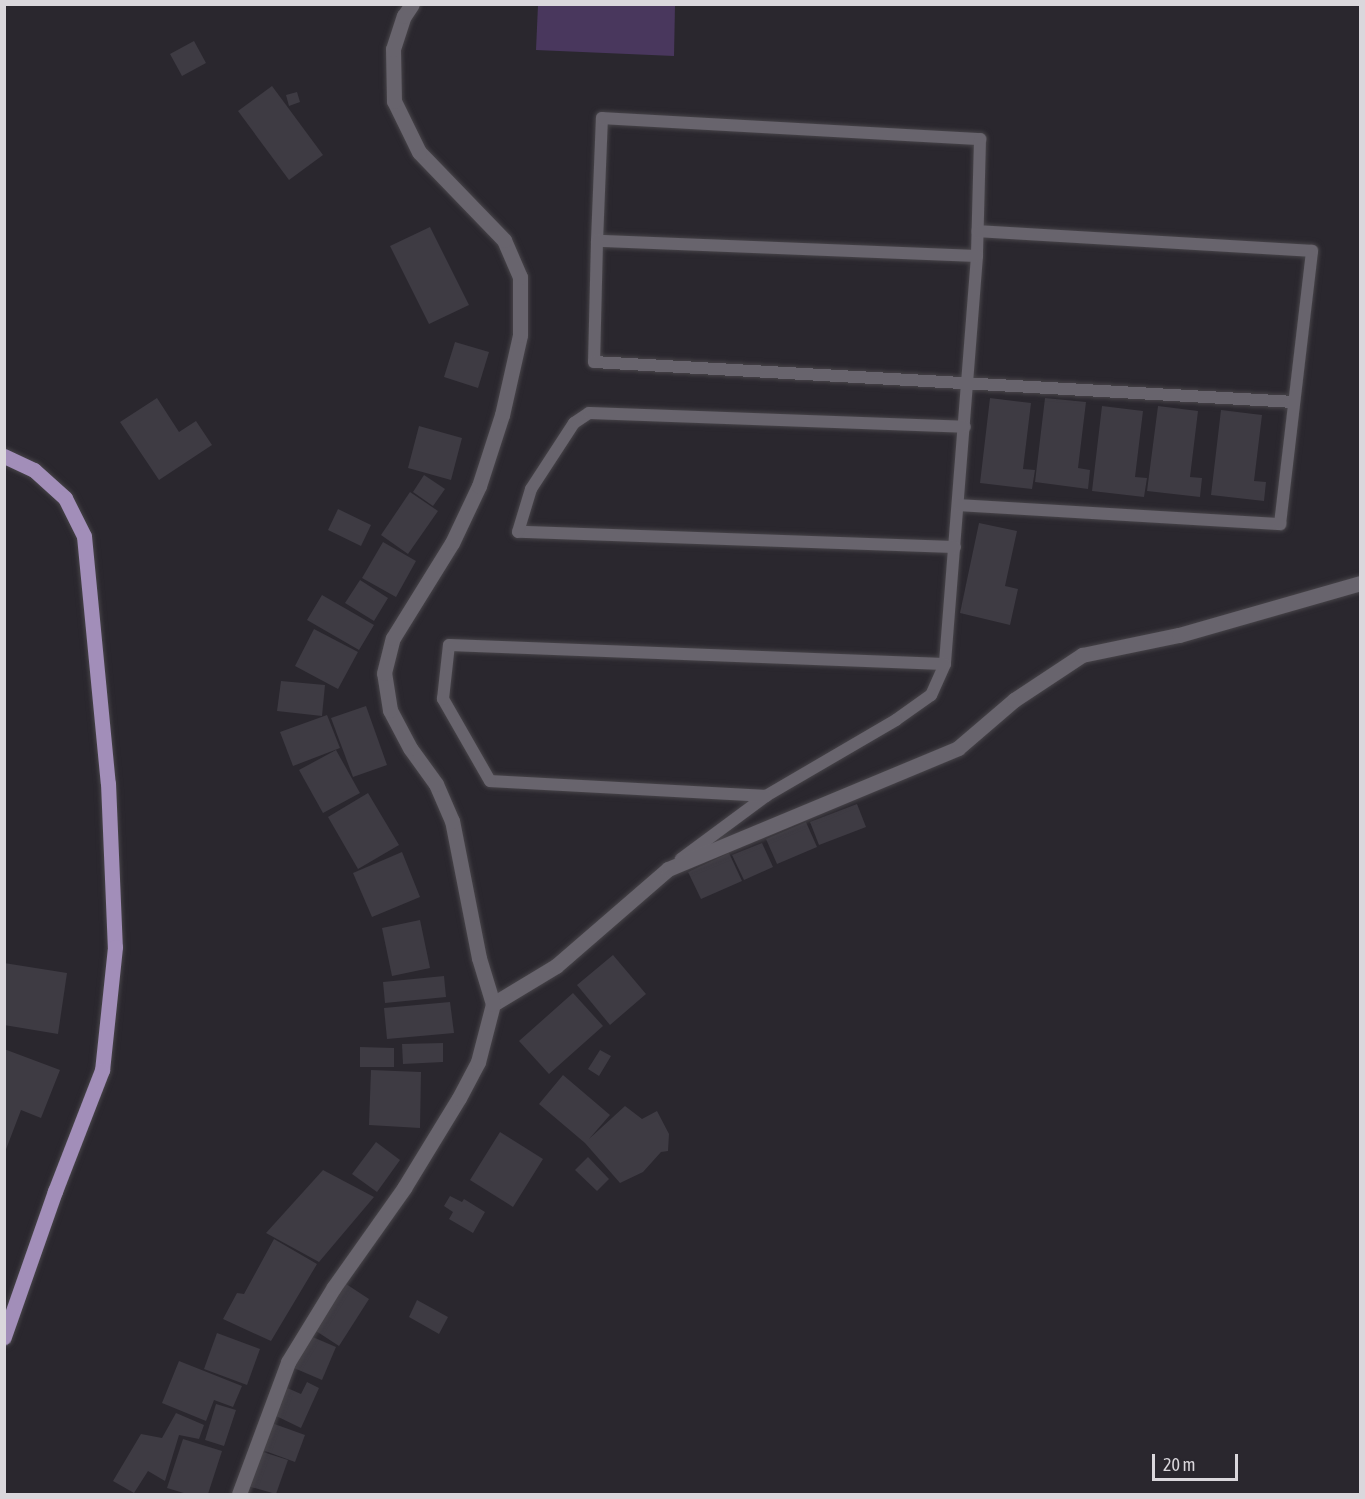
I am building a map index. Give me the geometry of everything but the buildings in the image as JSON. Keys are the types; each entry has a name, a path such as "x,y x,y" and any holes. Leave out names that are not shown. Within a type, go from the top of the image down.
{"main road":[{"path":"4,456 34,470 65,498 84,536 108,783 115,946 102,1070 55,1191 4,1337"}],"street":[{"path":"239,1494 288,1362 334,1287 404,1188 459,1098 478,1062 493,1004 479,958 452,820 436,784 410,748 390,710 384,673 393,638 452,543 480,486 502,415 520,335 520,278 504,240 420,152 394,101 393,49 404,16 412,4"},
{"path":"493,1004 556,966 668,869 958,748 1014,700 1082,655 1179,634 1360,583"}],"lane":[{"path":"668,869 765,796 896,720 931,695 945,664 969,383 977,256 980,139 602,118 594,362 969,383 1294,402"},
{"path":"959,505 1280,524 1312,251 978,231"},
{"path":"597,241 977,256"},
{"path":"955,548 518,532 531,489 574,423 589,412 965,428"},
{"path":"765,796 490,781 443,699 449,645 945,664"}],"shaded area":[{"path":"538,5 675,5 674,56 536,50"}]}
